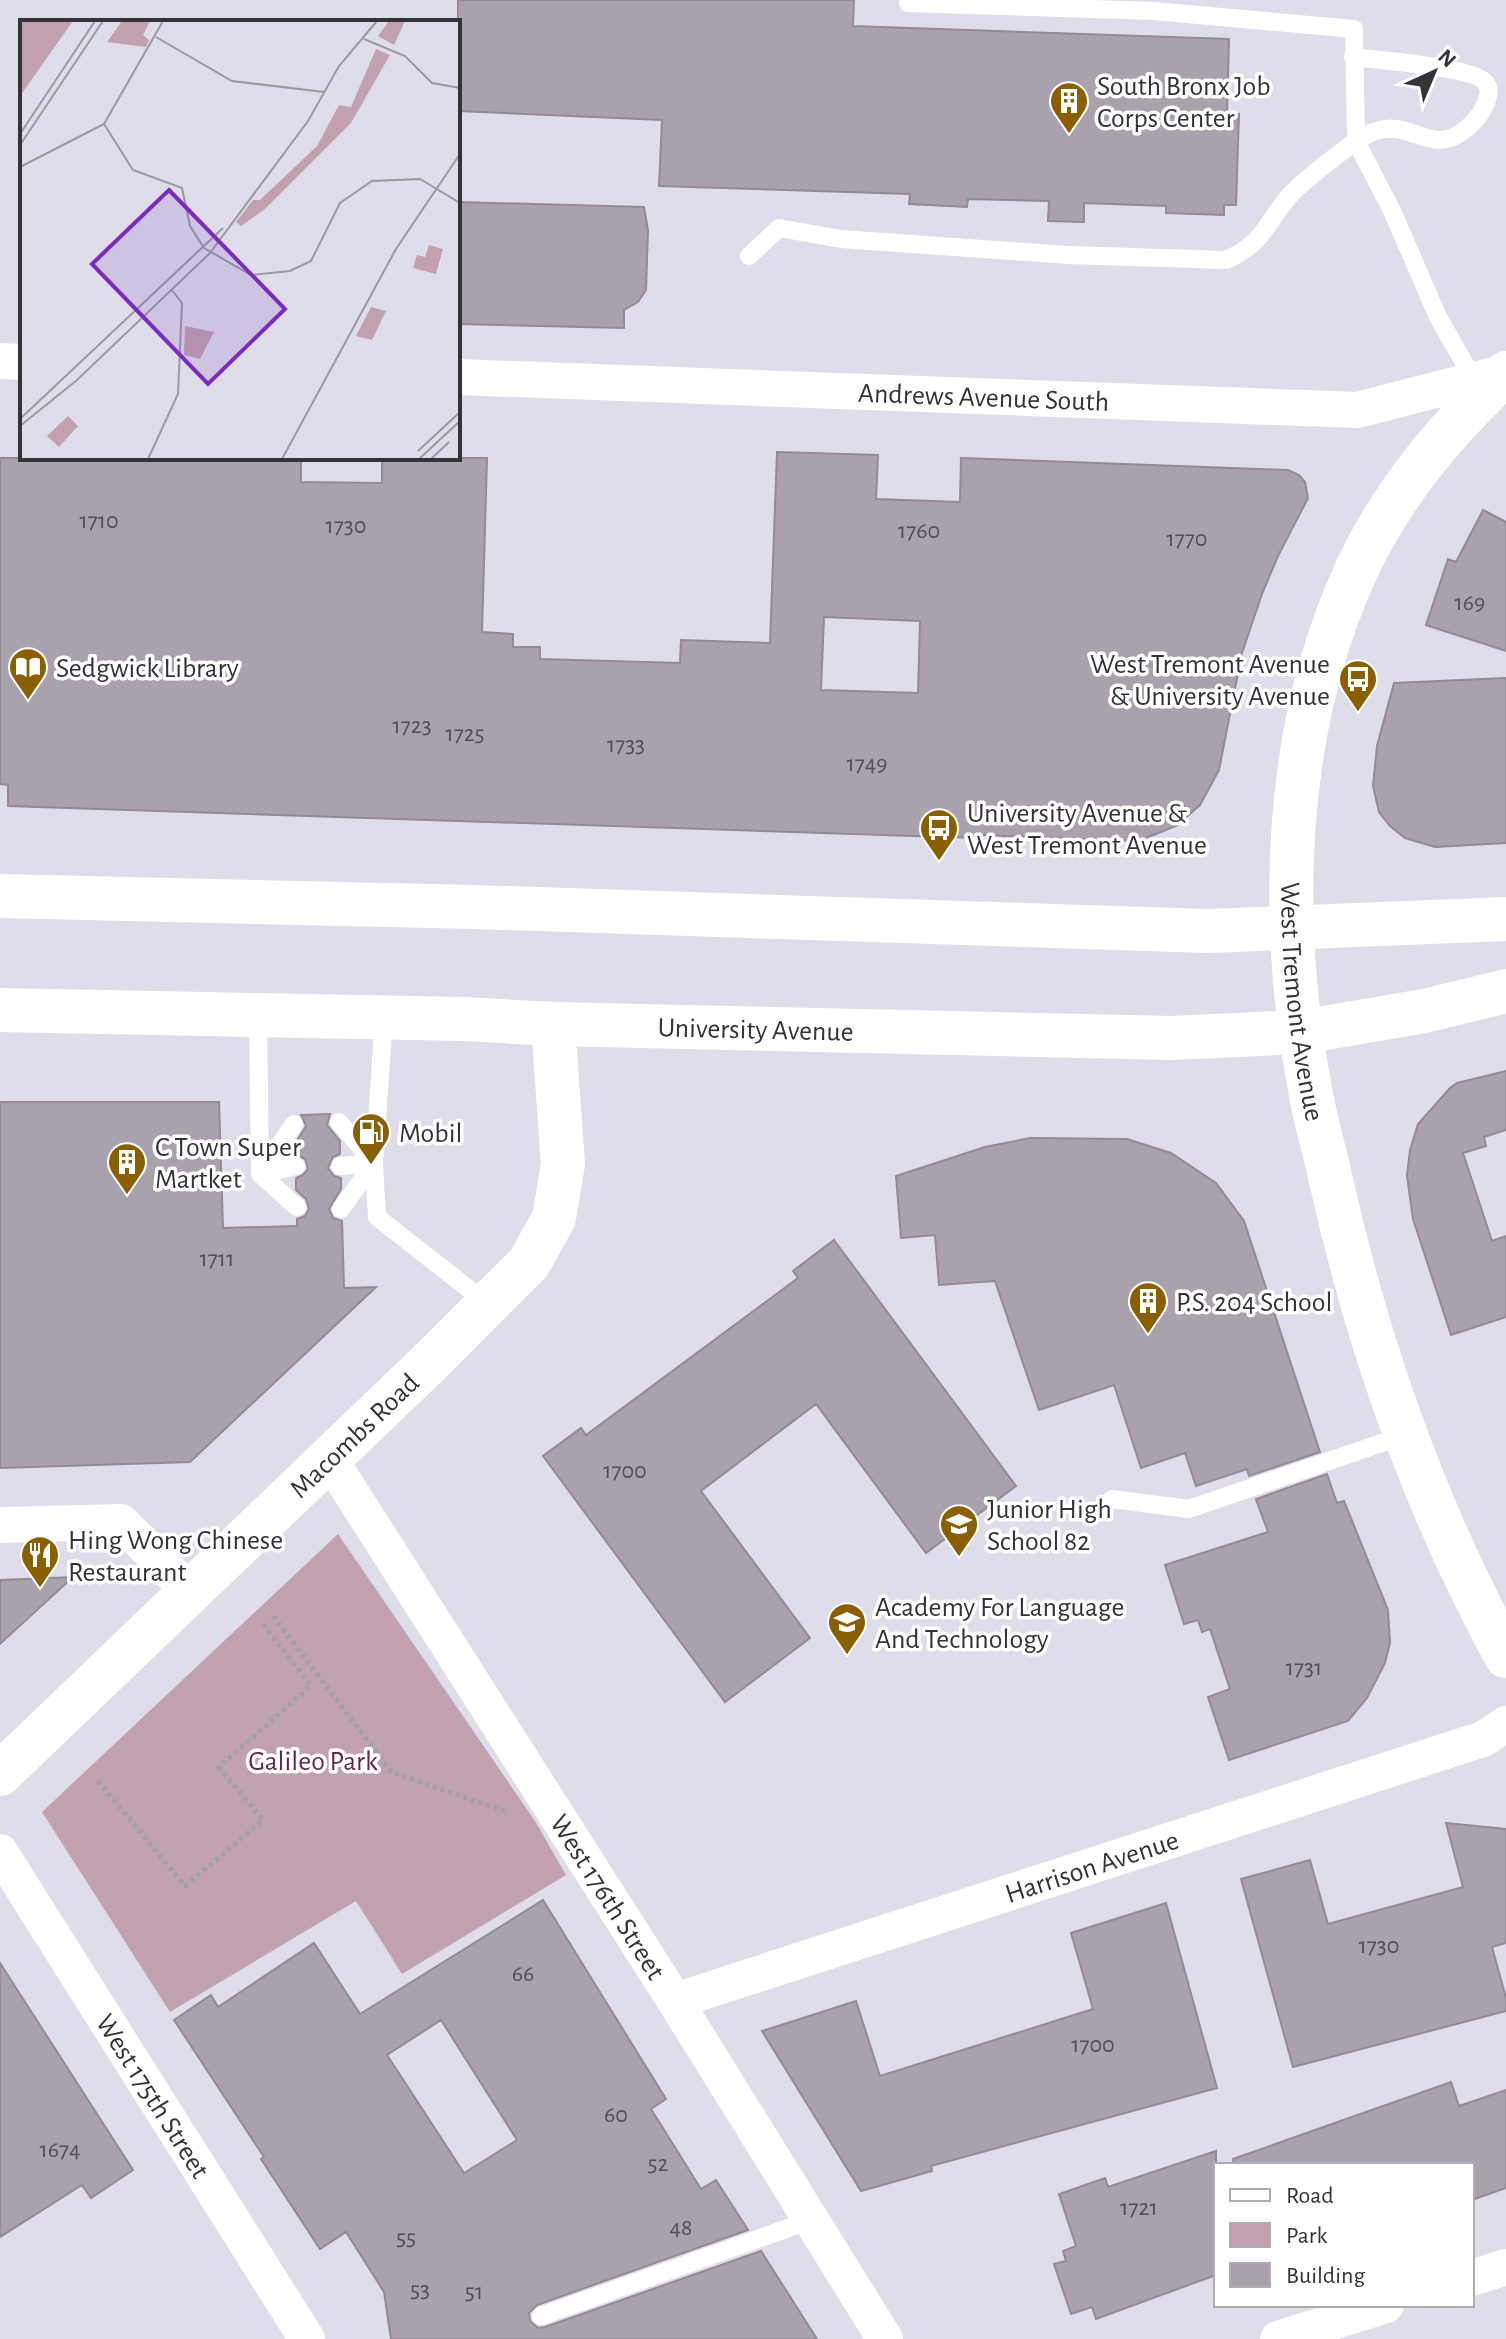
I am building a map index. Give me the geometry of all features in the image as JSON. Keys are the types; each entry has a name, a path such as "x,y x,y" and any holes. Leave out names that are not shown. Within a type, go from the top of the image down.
{"main road":[{"name":"West Tremont Avenue","path":"1495,375 1411,475 1381,522 1341,609 1317,681 1304,737 1292,851 1292,927 1311,1095 1359,1293 1405,1435 1451,1548 1506,1656"},
{"path":"0,896 475,907 1208,931 1506,919"},
{"name":"University Avenue","path":"0,1010 1171,1038 1302,1032 1424,1011 1506,991"},
{"name":"Macombs Road","path":"0,1774 191,1593 529,1263 554,1218 563,1164 553,1024"}],"street":[{"path":"0,361 20,362"},
{"name":"Andrews Avenue South","path":"460,377 1357,410 1495,375"},
{"name":"West 176th Street","path":"329,1458 675,2001 885,2339"},
{"path":"0,1525 121,1522 191,1593"},
{"name":"Harrison Avenue","path":"675,2001 1483,1739 1506,1724"},
{"name":"West 175th Street","path":"0,1852 307,2339"},
{"path":"1474,2277 1506,2267"},
{"path":"1278,2339 1380,2307"}],"lane":[{"path":"909,0 908,3 1154,11 1354,29 1356,141 1393,213 1438,317 1495,375"},
{"path":"749,256 779,228 872,241 1069,255 1226,260 1245,251 1262,236 1279,208 1297,188 1356,141 1376,130 1395,129 1441,141 1459,134 1479,116 1487,102 1489,89 1478,77 1458,71 1353,57"},
{"path":"258,1015 260,1174 297,1207"},
{"path":"384,1018 374,1163 377,1217 488,1304"},
{"path":"339,1122 374,1163"},
{"path":"260,1174 294,1124"},
{"path":"340,1166 374,1163"},
{"path":"341,1209 374,1163"},
{"path":"260,1174 296,1166"},
{"path":"1112,1499 1189,1509 1405,1435"},
{"path":"541,2316 811,2220"}],"path":[{"path":"273,1616 391,1772 520,1816"},
{"path":"98,1781 185,1886 263,1820 219,1767 311,1686 263,1624"}],"green space":[{"name":"Galileo Park","path":"338,1534 535,1821 566,1875 402,1974 356,1901 170,2012 42,1812"}],"building":[{"path":"458,0 854,0 853,26 1229,39 1227,113 1239,114 1236,205 1224,205 1224,215 1166,213 1166,206 1084,203 1084,222 1048,221 1049,201 968,199 967,207 909,204 910,194 659,186 662,120 460,111"},
{"path":"460,202 644,207 648,230 646,290 638,302 624,310 624,328 460,324"},
{"path":"777,452 878,455 876,499 960,502 961,458 1288,470 1305,482 1308,498 1278,556 1242,653 1219,770 1200,805 1176,826 1139,841 8,806 8,785 0,784 0,458 301,460 301,482 382,483 382,460 487,458 482,632 513,634 513,647 540,647 540,659 680,663 681,640 770,643","holes":["824,617 920,621 918,693 821,690"]},
{"path":"1483,510 1506,522 1506,651 1426,625 1448,559 1456,562"},
{"path":"1506,678 1506,843 1435,847 1405,838 1379,812 1373,786 1377,746 1394,683"},
{"path":"1506,1071 1506,1130 1484,1137 1486,1146 1463,1153 1492,1241 1506,1236 1506,1317 1451,1335 1413,1219 1407,1176 1410,1150 1418,1124 1450,1088 1457,1083"},
{"path":"0,1102 219,1102 223,1228 297,1226 297,1219 305,1216 309,1209 306,1199 296,1190 296,1178 308,1169 305,1159 295,1154 295,1144 306,1126 301,1115 330,1114 327,1125 340,1141 340,1154 333,1157 328,1168 334,1176 341,1178 341,1189 329,1209 333,1218 342,1221 344,1288 376,1287 190,1462 0,1468"},
{"name":"P.S. 204 School","path":"1030,1138 1127,1139 1171,1153 1216,1183 1244,1221 1320,1452 1249,1476 1247,1469 1196,1486 1185,1453 1141,1468 1114,1385 1039,1410 995,1281 939,1285 935,1235 901,1238 896,1176 985,1147"},
{"path":"834,1240 1016,1486 926,1553 816,1404 701,1491 810,1638 725,1702 543,1456 581,1428 586,1435 798,1278 793,1271"},
{"path":"1327,1474 1337,1503 1344,1501 1388,1610 1390,1643 1385,1663 1367,1698 1348,1721 1229,1760 1208,1697 1230,1689 1210,1629 1202,1632 1198,1620 1184,1624 1165,1565 1268,1532 1256,1499"},
{"path":"73,1577 0,1644 0,1580"},
{"path":"1446,1823 1506,1829 1506,1943 1492,1947 1506,1998 1506,2011 1293,2067 1241,1879 1310,1860 1328,1924 1463,1887"},
{"path":"543,1900 666,2099 651,2109 701,2189 716,2180 748,2230 537,2305 529,2313 530,2321 538,2328 545,2327 761,2251 817,2339 391,2339 384,2292 346,2232 320,2249 174,2020 211,1995 218,2007 314,1943 360,2014","holes":["441,2020 517,2140 464,2173 387,2055"]},
{"path":"1166,1903 1217,2088 931,2166 932,2171 861,2191 762,2031 856,2001 880,2076 1093,2009 1071,1933"},
{"path":"0,1963 133,2170 91,2198 82,2185 0,2237"},
{"path":"1451,2082 1459,2106 1506,2090 1506,2188 1474,2199 1474,2163 1234,2163 1233,2159"},
{"path":"1216,2151 1214,2276 1096,2319 1092,2307 1071,2314 1054,2264 1066,2261 1063,2251 1076,2246 1059,2194 1105,2178 1108,2187"}],"place":[{"name":"South Bronx Job Corps Center","path":"1069,135"},
{"name":"Sedgwick Library","path":"28,701"},
{"name":"West Tremont Avenue & University Avenue","path":"1358,713"},
{"name":"University Avenue & West Tremont Avenue","path":"939,862"},
{"name":"Mobil","path":"371,1166"},
{"name":"C Town Super Martket","path":"127,1196"},
{"name":"P.S. 204 School","path":"1148,1335"},
{"name":"Junior High School 82","path":"959,1558"},
{"name":"Hing Wong Chinese Restaurant","path":"40,1589"},
{"name":"Academy For Language And Technology","path":"847,1656"}]}
